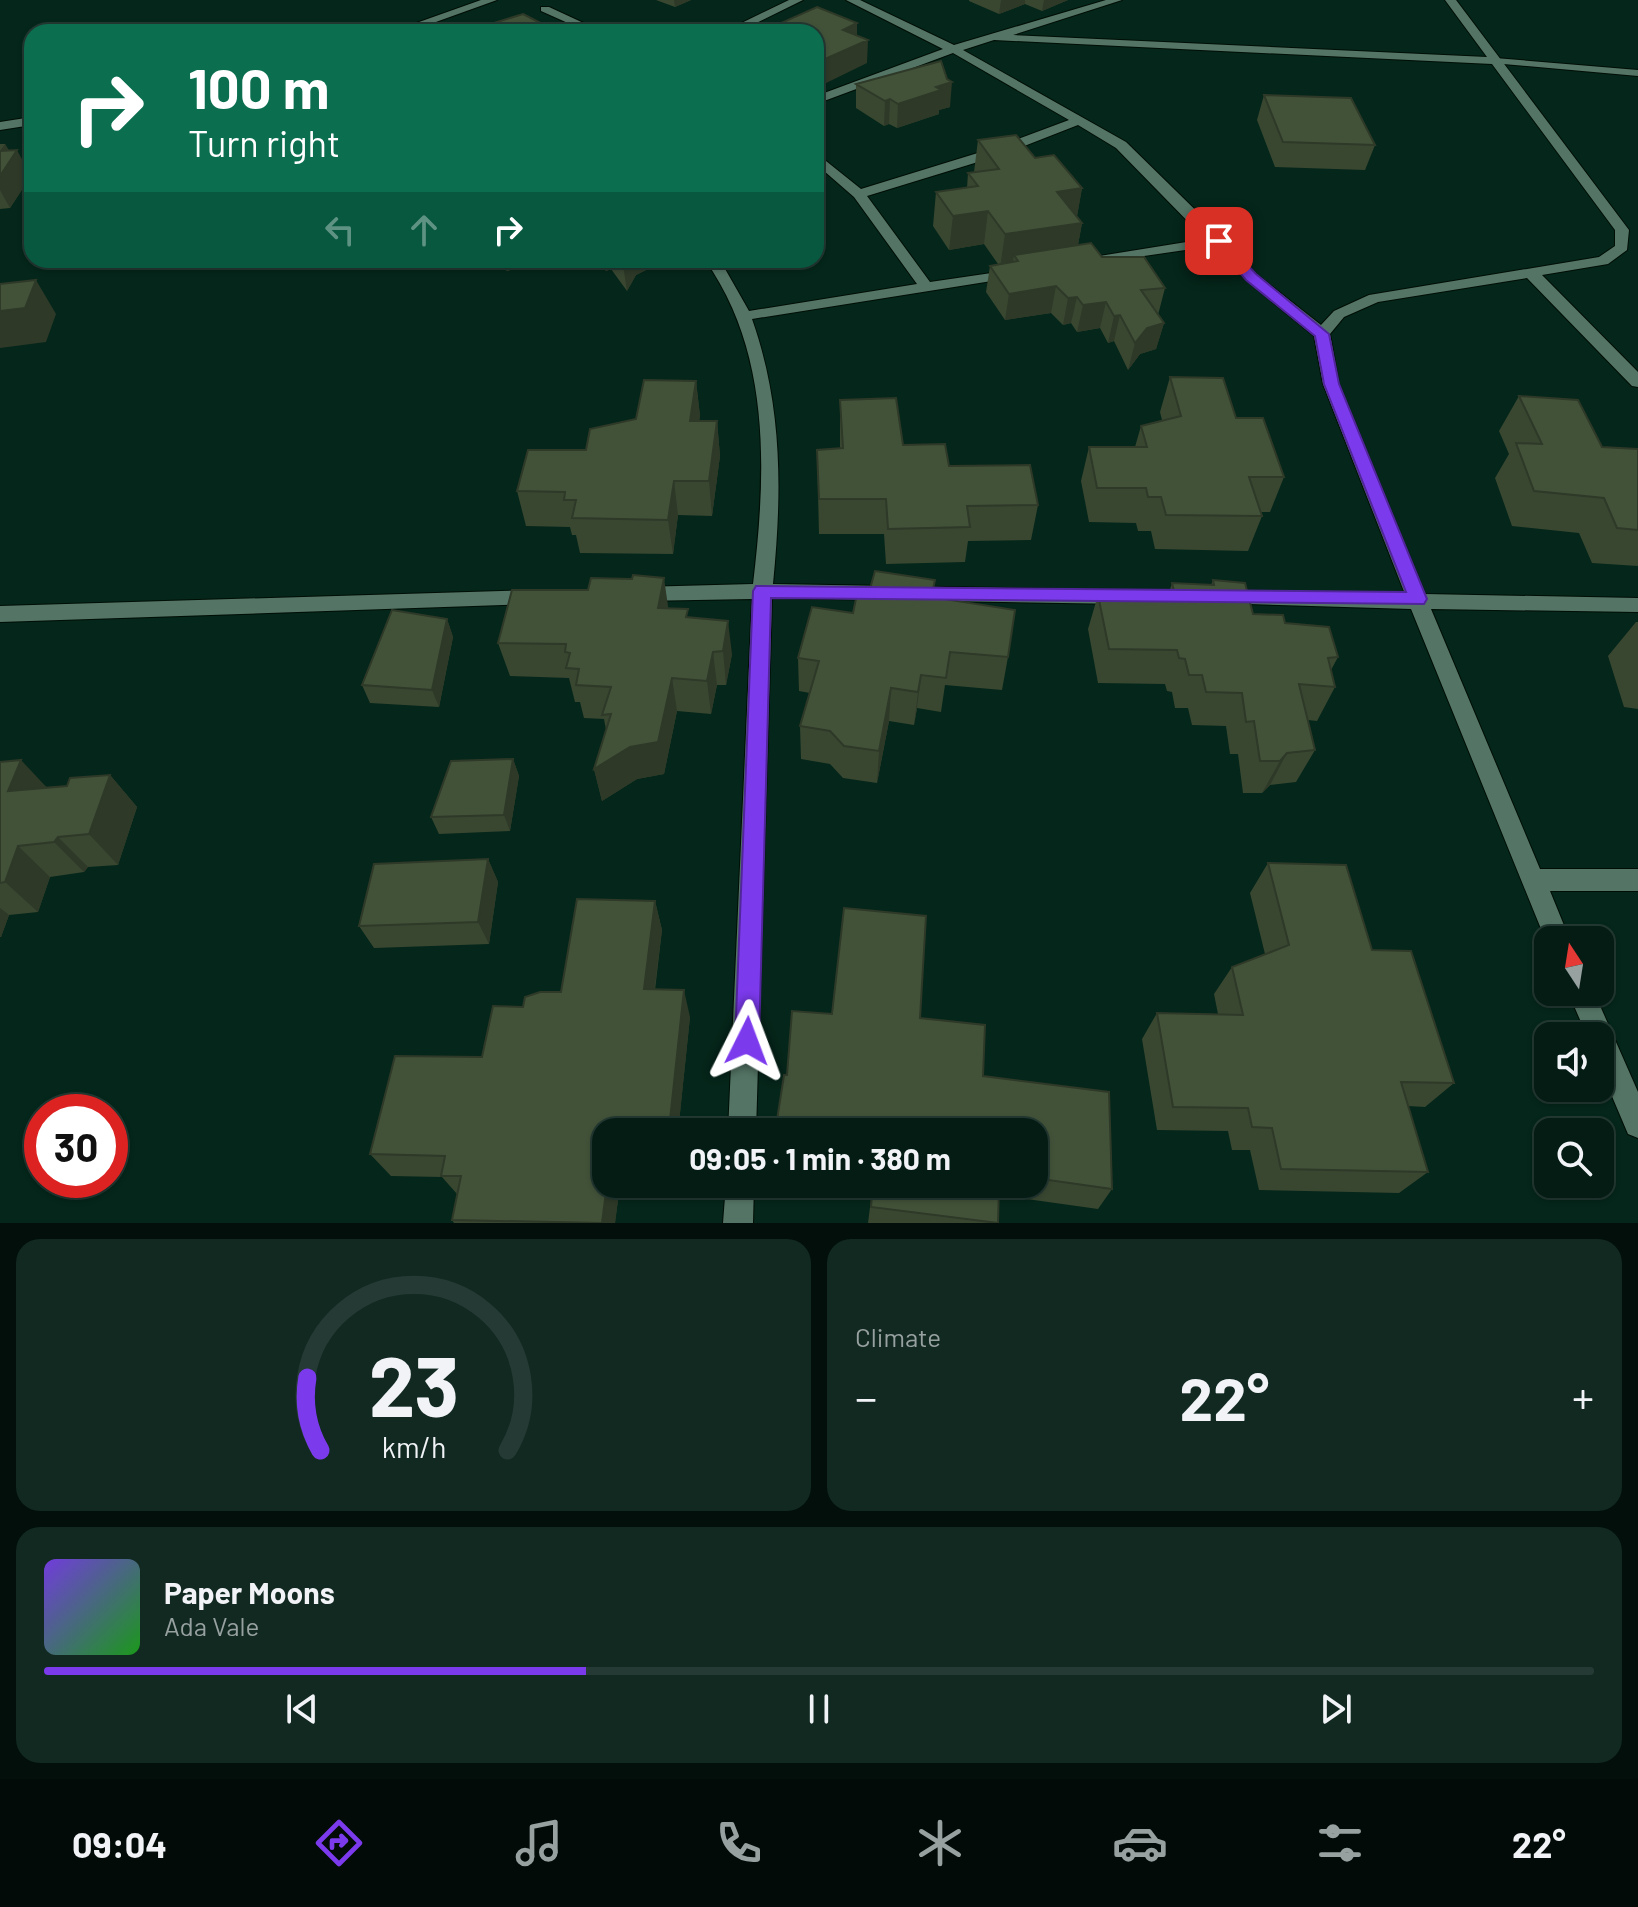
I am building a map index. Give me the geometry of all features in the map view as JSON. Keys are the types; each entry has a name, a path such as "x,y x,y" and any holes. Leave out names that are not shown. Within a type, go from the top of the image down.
{"street":[{"path":"421,24 492,0"},
{"path":"746,24 798,0"},
{"path":"851,0 953,49 1121,145 1219,241 1251,277 1322,334 1331,384 1552,926"},
{"path":"866,5 881,0"},
{"path":"824,97 953,49 1115,0"},
{"path":"1450,0 1622,230 1624,244 1620,252"},
{"path":"545,9 579,24"},
{"path":"993,37 1495,61"},
{"path":"859,194 985,156 1081,120"},
{"path":"0,126 24,122"},
{"path":"824,164 859,194 927,288"},
{"path":"1065,265 1219,241"},
{"path":"1322,334 1339,314 1374,298 1603,261 1620,252 1638,252"},
{"path":"718,268 744,316 763,376 773,447 772,502 762,591 743,1118"},
{"path":"744,316 1034,270"},
{"path":"1531,273 1638,382"},
{"path":"622,595 762,591 1150,597"},
{"path":"0,614 560,596"},
{"path":"1196,598 1418,599 1638,605"},
{"path":"1532,880 1638,880"},
{"path":"1614,1068 1638,1124"},
{"path":"738,1223 739,1198"}],"lane":[{"path":"1495,61 1638,73"}],"building":[{"path":"817,7 857,23 843,30 868,40 824,59 824,24 781,23"},
{"path":"523,14 542,24 491,24"},
{"path":"941,61 947,79 952,82 936,87 941,90 898,104 890,99 885,101 856,84"},
{"path":"1264,95 1351,98 1375,145 1283,142"},
{"path":"1016,135 1035,158 1054,155 1082,188 1057,192 1082,223 1005,234 988,211 953,216 936,192 978,186 968,173 999,169 978,140"},
{"path":"17,150 0,176 0,151"},
{"path":"1091,243 1102,257 1144,257 1165,288 1141,290 1164,323 1147,328 1135,343 1120,315 1114,316 1106,302 1083,305 1077,297 1068,298 1056,286 1009,294 990,266 1018,261 1014,255"},
{"path":"36,280 25,308 0,311 0,284"},
{"path":"1170,377 1223,378 1236,418 1263,418 1284,477 1249,477 1262,516 1166,515 1161,497 1148,497 1146,488 1097,488 1089,447 1147,447 1141,426 1181,416"},
{"path":"644,380 696,381 690,421 717,421 709,481 674,481 668,520 572,518 576,500 564,500 565,492 517,491 528,450 586,450 590,429 636,419"},
{"path":"1519,396 1578,400 1602,447 1638,449 1638,530 1617,528 1604,498 1534,491 1516,443 1542,444"},
{"path":"896,398 903,445 945,444 949,466 1030,465 1038,505 967,506 970,527 888,529 886,499 819,499 817,450 843,448 840,400"},
{"path":"875,571 935,580 931,597 1015,610 1008,657 950,652 946,678 921,675 918,692 891,688 879,751 844,746 830,731 800,726 819,661 798,658 812,607 853,613 857,594 868,596"},
{"path":"633,575 664,578 658,608 688,609 686,617 728,621 723,651 713,652 707,681 672,678 658,742 630,747 594,769 611,714 602,715 611,687 576,685 579,669 566,668 570,653 565,652 566,644 498,643 512,590 588,590 591,578 632,579"},
{"path":"1213,580 1245,583 1253,614 1283,615 1285,623 1329,627 1338,657 1328,658 1335,687 1299,684 1315,750 1287,753 1280,761 1260,761 1254,721 1246,722 1242,693 1206,692 1202,675 1189,675 1185,659 1179,658 1177,650 1109,649 1098,595 1175,596 1172,583 1214,585"},
{"path":"392,610 447,619 432,690 362,685"},
{"path":"513,759 504,815 431,817 451,761"},
{"path":"21,760 8,791 67,786 70,778 110,775 89,834 18,846 5,882 0,883 0,762"},
{"path":"488,859 478,922 359,926 374,864"},
{"path":"1268,863 1346,865 1372,950 1411,951 1454,1083 1401,1082 1428,1172 1281,1169 1272,1128 1252,1127 1248,1108 1173,1107 1157,1013 1243,1015 1232,967 1289,945"},
{"path":"577,899 655,901 644,989 684,990 670,1118 592,1118 592,1198 605,1198 602,1223 452,1220 461,1176 441,1176 445,1156 370,1154 395,1056 482,1057 493,1006 523,1007 525,997 540,992 561,992"},
{"path":"844,908 926,916 920,1018 985,1025 983,1076 1109,1092 1112,1189 1048,1180 1048,1118 777,1118 784,1075 787,1075 792,1011 832,1014"},
{"path":"872,1198 999,1198 998,1223 871,1207"}],"route":[{"path":"747,1041 762,591 1418,599 1331,384 1322,334 1251,277 1219,241"}]}
